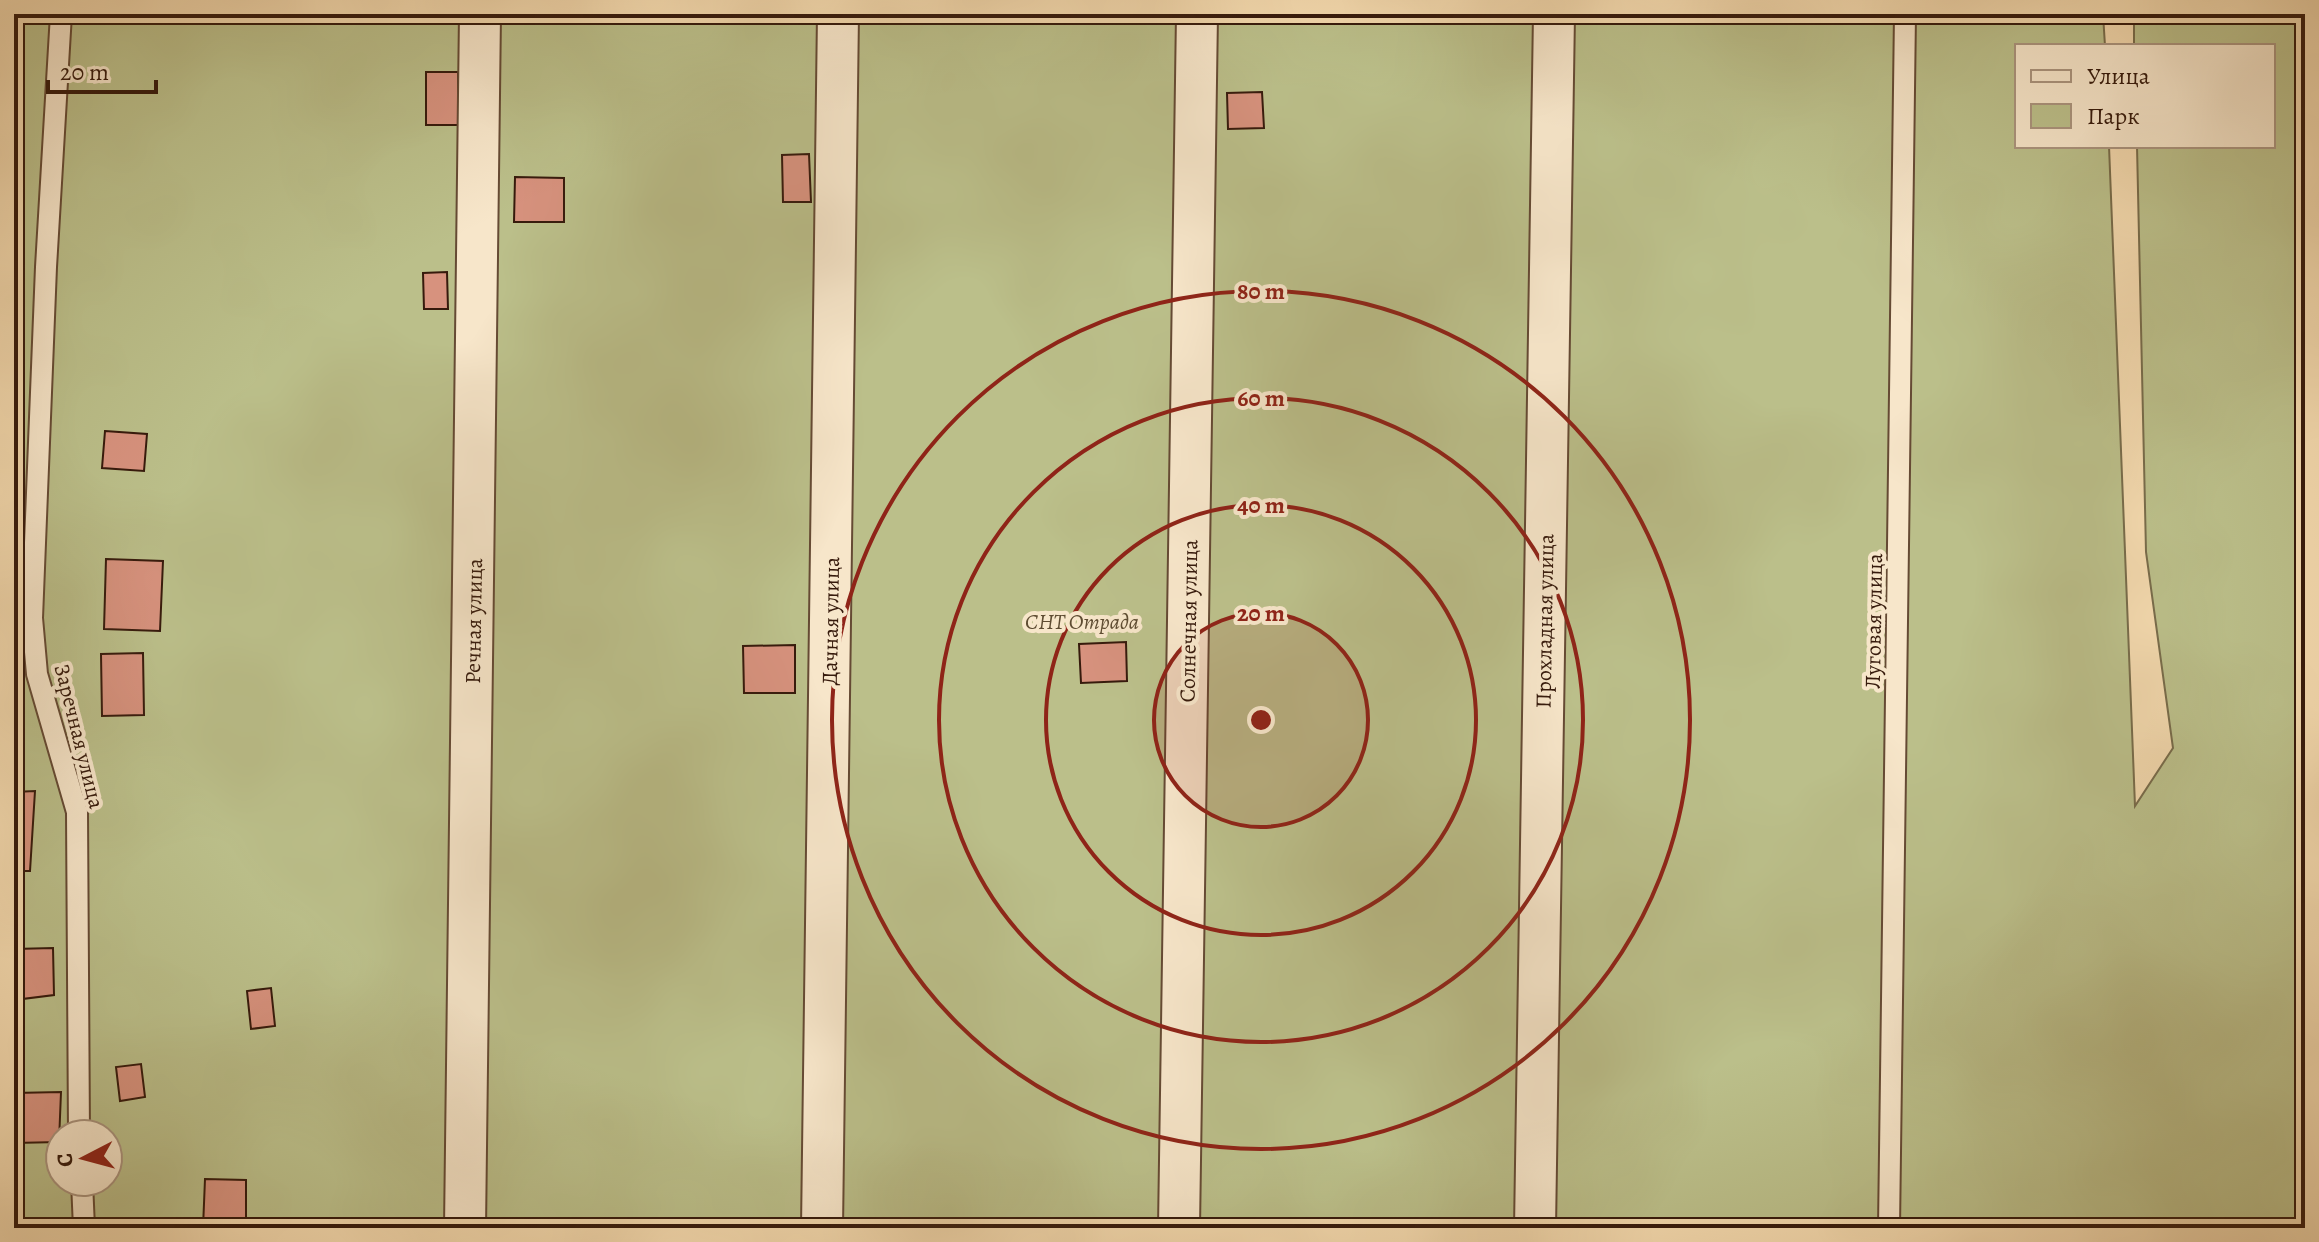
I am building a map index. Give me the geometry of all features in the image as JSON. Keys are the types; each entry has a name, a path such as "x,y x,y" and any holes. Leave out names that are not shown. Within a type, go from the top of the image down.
{"street":[{"name":"Речная улица","path":"465,1228 480,14"},
{"name":"Дачная улица","path":"822,1228 838,14"},
{"name":"Солнечная улица","path":"1179,1228 1197,14"},
{"name":"Прохладная улица","path":"1535,1228 1554,14"}],"lane":[{"name":"Заречная улица","path":"61,14 46,267 32,618 37,674 77,812 79,1118"},
{"name":"Луговая улица","path":"1889,1228 1905,14"},
{"path":"83,1198 84,1228"}],"green space":[{"name":"СНТ Отрада","path":"14,14 2103,14 2105,44 2015,44 2015,148 2109,148 2135,806 2173,748 2146,552 2137,148 2275,148 2275,44 2134,44 2134,14 2305,14 2305,1228 14,1228"}],"building":[{"path":"426,72 458,72 458,125 426,125"},
{"path":"1262,92 1264,128 1228,129 1227,93"},
{"path":"15,121 15,177 14,177"},
{"path":"809,154 811,202 783,202 782,155"},
{"path":"515,177 564,178 564,222 514,222"},
{"path":"447,272 448,309 424,309 423,273"},
{"path":"105,431 147,434 144,471 102,468"},
{"path":"106,559 163,561 160,631 104,629"},
{"path":"1126,642 1127,681 1081,683 1079,644"},
{"path":"795,645 795,693 744,693 743,646"},
{"path":"143,653 144,715 102,716 101,654"},
{"path":"35,791 30,871 14,871 14,792"},
{"path":"53,948 54,995 14,1000 14,949"},
{"path":"271,988 275,1026 251,1029 247,991"},
{"path":"141,1064 145,1097 120,1101 116,1067"},
{"path":"61,1092 60,1118 44,1118 44,1142 14,1143 14,1093"},
{"path":"205,1179 246,1180 246,1228 203,1228"}]}
